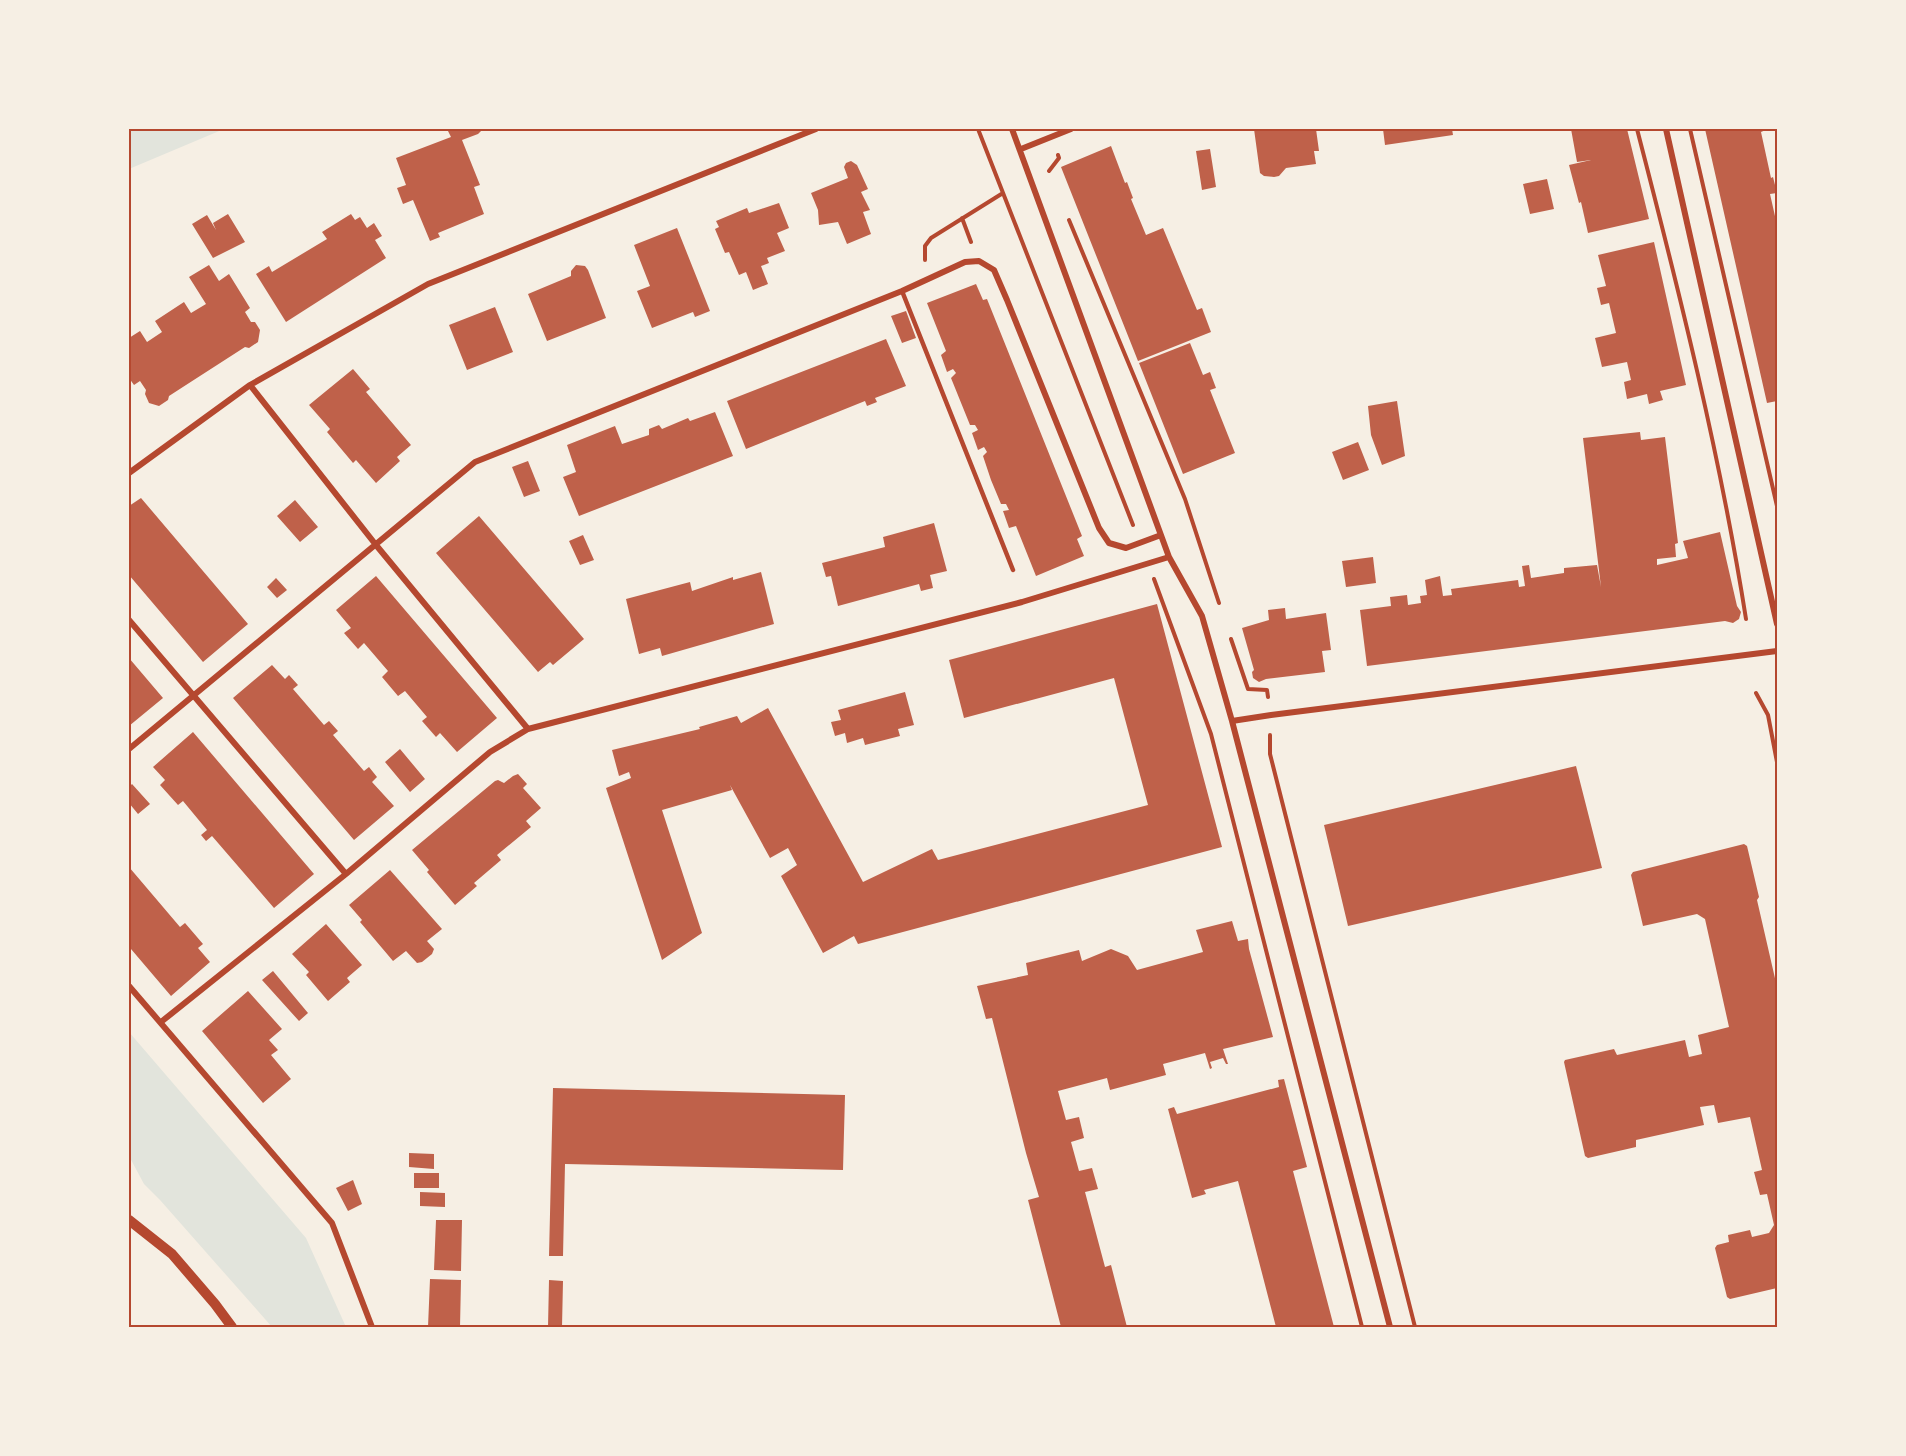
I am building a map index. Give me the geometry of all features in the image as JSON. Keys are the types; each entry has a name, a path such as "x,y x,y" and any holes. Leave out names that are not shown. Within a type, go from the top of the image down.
{"street":[{"path":"129,473 250,385 428,284 816,129"},
{"path":"1012,129 1169,557 1202,616 1232,721 1390,1327"},
{"path":"1021,149 1071,129"},
{"path":"1666,129 1777,624"},
{"path":"129,749 475,462 902,291 965,262 979,261 994,270 1099,528 1109,543 1126,548 1161,535"},
{"path":"250,385 376,545 528,729"},
{"path":"161,1022 346,874 490,752 528,729 1022,602 1169,557"},
{"path":"129,620 346,874"},
{"path":"1232,721 1271,714 1777,651"},
{"path":"129,986 332,1223 372,1327"},
{"path":"129,1220 172,1254 232,1327"}],"lane":[{"path":"902,291 1013,570"}],"path":[{"path":"978,129 1140,543"},
{"path":"1637,129 1686,320 1732,532 1746,619"},
{"path":"1690,129 1777,506"},
{"path":"931,278 924,259 925,246 931,238 1003,193"},
{"path":"962,218 979,261"},
{"path":"1148,563 1212,734 1362,1327"},
{"path":"1756,693 1768,715 1777,762"}],"shaded area":[{"path":"129,129 224,129 129,169"},
{"path":"129,1032 306,1238 346,1327 272,1327 144,1184 129,1156"}],"building":[{"path":"447,129 483,129 478,134 462,140 480,185 474,187 484,214 438,233 440,237 430,241 413,200 403,204 397,188 406,185 396,158 451,137"},
{"path":"1254,129 1316,129 1319,151 1314,151 1316,164 1286,168 1279,176 1264,176 1260,173"},
{"path":"1383,129 1452,129 1453,135 1385,145"},
{"path":"1571,129 1627,129 1649,219 1588,233 1569,165 1591,160 1577,162"},
{"path":"1705,129 1768,129 1761,132 1771,178 1773,177 1777,193 1770,194 1777,225 1777,401 1767,403"},
{"path":"1111,146 1146,235 1163,228 1197,310 1202,308 1211,332 1138,361 1061,167"},
{"path":"1210,149 1216,187 1202,190 1196,151"},
{"path":"851,161 857,165 868,189 861,192 870,210 863,212 871,234 847,244 838,222 819,225 818,210 811,193 848,178 844,167"},
{"path":"1547,179 1554,209 1530,214 1523,184"},
{"path":"779,203 789,228 777,233 785,251 767,258 769,263 761,266 768,284 753,290 746,272 739,275 729,252 725,253 715,229 719,227 716,221 747,208 749,213"},
{"path":"228,214 245,242 213,258 192,224 207,215 216,230 213,223"},
{"path":"351,214 355,220 360,217 367,228 374,223 382,236 375,240 386,258 286,322 256,274 269,266 272,272 327,239 322,232"},
{"path":"677,228 710,311 695,317 693,312 652,328 637,291 650,286 634,245"},
{"path":"1654,242 1686,385 1660,391 1663,400 1649,404 1647,394 1627,399 1624,382 1631,380 1627,362 1602,367 1595,338 1616,333 1609,303 1601,305 1597,288 1606,286 1598,255"},
{"path":"209,265 219,281 229,274 250,308 245,312 260,330 258,342 249,348 245,347 186,385 159,406 149,403 145,394 146,390 140,381 134,385 129,378 129,338 140,331 147,342 162,332 155,321 184,302 191,313 206,304 189,277"},
{"path":"576,265 585,266 588,270 606,318 547,341 528,294 571,276 571,271"},
{"path":"976,284 983,300 987,299 1082,536 1077,539 1084,556 1036,576 1016,526 1009,528 1003,511 1009,510 1006,504 1001,504 991,480 983,456 987,452 984,447 978,450 972,433 978,430 975,425 970,425 951,378 956,373 953,369 947,372 941,355 946,351 927,303"},
{"path":"495,307 513,352 467,370 449,325"},
{"path":"906,311 916,338 902,343 891,316"},
{"path":"886,339 906,386 875,398 877,402 867,406 865,401 746,449 727,401"},
{"path":"1190,343 1203,375 1210,372 1216,388 1210,390 1235,453 1183,474 1139,363"},
{"path":"353,369 370,389 366,392 411,445 397,457 400,461 376,483 356,460 353,463 327,432 330,429 309,405"},
{"path":"1397,401 1405,456 1382,465 1371,435 1368,406"},
{"path":"715,412 733,456 579,516 563,477 576,472 567,445 615,426 622,444 649,435 649,429 659,425 662,429 688,418 690,421"},
{"path":"1640,432 1641,440 1665,437 1678,543 1675,544 1676,557 1657,559 1657,565 1688,558 1683,541 1720,532 1737,606 1741,612 1739,619 1733,623 1725,621 1367,666 1360,610 1391,606 1390,597 1407,595 1408,605 1421,603 1420,596 1427,595 1425,580 1440,576 1443,596 1452,595 1451,589 1518,580 1519,587 1525,586 1522,566 1529,565 1531,578 1564,573 1564,568 1597,565 1601,587 1583,438"},
{"path":"1358,442 1369,470 1343,480 1332,452"},
{"path":"528,461 540,491 524,497 512,467"},
{"path":"141,498 248,624 203,662 129,575 129,506"},
{"path":"295,500 318,527 300,542 277,516"},
{"path":"479,516 584,639 553,665 550,662 538,672 436,553"},
{"path":"934,523 947,571 930,575 933,588 921,591 919,584 838,606 831,576 826,577 822,563 885,547 883,537"},
{"path":"583,535 594,560 580,565 569,541"},
{"path":"1373,557 1376,583 1346,587 1342,561"},
{"path":"761,572 774,624 662,656 660,648 639,654 626,599 690,582 692,591 733,577 733,580"},
{"path":"376,576 497,718 457,752 440,733 436,737 422,721 427,717 405,691 398,696 382,677 388,671 364,643 358,649 344,633 351,628 336,610"},
{"path":"276,578 287,590 277,598 267,587"},
{"path":"1157,604 1222,847 858,944 854,936 823,953 781,876 797,865 788,848 770,858 730,785 732,790 662,810 702,933 662,960 606,788 631,778 629,772 619,776 612,750 700,729 699,727 737,716 741,723 768,708 863,882 932,849 938,860 1148,805 1114,678 964,718 949,660"},
{"path":"1285,608 1286,619 1326,613 1331,650 1322,651 1325,672 1266,679 1259,682 1253,678 1254,670 1242,628 1269,620 1268,610"},
{"path":"129,658 163,698 129,726"},
{"path":"272,665 285,679 289,675 298,685 293,689 324,725 329,721 338,731 333,735 364,771 369,767 377,777 372,782 394,806 354,840 233,698"},
{"path":"905,692 914,725 898,729 900,736 865,745 863,738 847,743 845,733 835,736 831,722 841,720 838,710"},
{"path":"193,732 314,874 274,908 212,836 206,841 201,835 207,830 183,801 178,805 160,785 165,780 153,767"},
{"path":"400,749 425,779 410,792 385,762"},
{"path":"1576,766 1602,868 1348,926 1324,825"},
{"path":"518,774 527,784 523,788 541,808 526,821 531,827 497,855 501,860 474,883 477,886 455,905 412,850 495,781 504,783"},
{"path":"132,784 150,804 138,814 129,803 129,787"},
{"path":"1744,844 1747,846 1759,897 1757,900 1777,987 1777,1288 1730,1299 1727,1297 1715,1248 1717,1245 1729,1242 1728,1235 1750,1230 1752,1237 1769,1233 1774,1225 1767,1194 1760,1195 1754,1172 1762,1170 1750,1117 1718,1123 1714,1105 1700,1107 1704,1125 1636,1140 1636,1147 1588,1158 1585,1156 1564,1062 1614,1049 1617,1055 1685,1040 1689,1057 1702,1054 1698,1035 1729,1027 1705,919 1697,914 1643,926 1631,875 1633,872"},
{"path":"129,867 180,927 185,923 203,944 198,948 210,962 171,996 131,949 129,951"},
{"path":"390,870 442,929 427,941 434,949 432,954 422,962 417,963 406,951 393,961 360,922 362,920 349,905"},
{"path":"1232,921 1238,941 1248,939 1273,1037 1223,1049 1228,1064 1223,1058 1210,1062 1212,1068 1210,1069 1205,1053 1163,1064 1166,1075 1110,1090 1107,1078 1058,1091 1066,1120 1079,1117 1084,1138 1071,1142 1079,1171 1092,1168 1098,1189 1085,1192 1105,1267 1111,1265 1127,1327 1061,1327 1028,1200 1039,1197 992,1018 986,1019 977,986 1028,975 1026,963 1079,950 1082,961 1111,949 1128,956 1137,970 1203,952 1196,930"},
{"path":"326,924 362,965 347,978 350,982 328,1001 306,975 309,972 292,954"},
{"path":"273,971 308,1013 299,1021 262,980"},
{"path":"248,991 282,1029 269,1040 278,1050 271,1055 291,1079 263,1103 202,1031"},
{"path":"1284,1079 1307,1167 1293,1171 1334,1327 1276,1327 1238,1181 1204,1190 1206,1194 1192,1198 1168,1109 1174,1107 1177,1114 1279,1087 1278,1080"},
{"path":"553,1088 845,1095 843,1170 565,1164 563,1256 549,1256"},
{"path":"409,1153 434,1154 434,1169 409,1167"},
{"path":"414,1173 439,1173 439,1188 414,1188"},
{"path":"353,1180 362,1204 348,1211 336,1188"},
{"path":"420,1192 445,1193 445,1207 420,1206"},
{"path":"436,1220 462,1220 461,1271 434,1270"},
{"path":"430,1279 461,1280 460,1327 428,1327"},
{"path":"549,1280 563,1281 562,1327 548,1327"}]}
